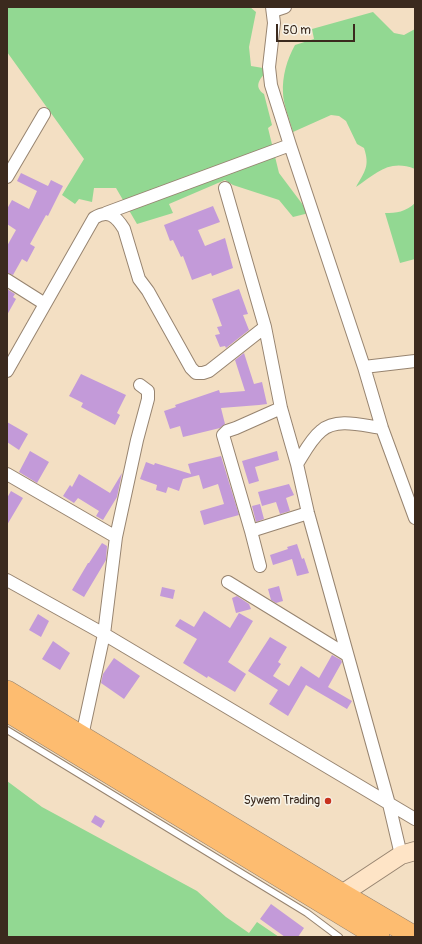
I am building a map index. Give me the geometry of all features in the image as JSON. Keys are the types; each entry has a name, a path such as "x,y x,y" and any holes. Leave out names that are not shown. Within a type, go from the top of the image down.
{"highway":[{"path":"7,691 415,937"},
{"path":"7,711 379,937"}],"main road":[{"path":"342,894 408,853"}],"street":[{"path":"277,8 269,67 271,85 364,367 382,428 415,518"},
{"path":"9,173 44,114"},
{"path":"7,371 94,218 98,215 290,145"},
{"path":"7,157 9,173"},
{"path":"225,188 265,327 281,408 347,655 389,804 408,853"},
{"path":"106,213 116,219 124,229 139,279 148,291 191,368 196,373 209,371 265,327"},
{"path":"7,280 45,304"},
{"path":"364,367 415,361"},
{"path":"82,736 104,634 116,537 137,440 148,399 148,392 140,385"},
{"path":"260,566 252,531 223,435 227,430 236,428 281,408"},
{"path":"297,464 321,430 332,424 382,428"},
{"path":"7,474 116,537"},
{"path":"252,531 308,513"},
{"path":"7,580 104,634 415,819"},
{"path":"228,582 347,655"}],"lane":[{"path":"7,730 307,913 339,937"}],"green space":[{"path":"7,7 250,7 256,12 249,47 251,66 263,68 265,73 259,81 258,86 264,94 272,125 268,128 279,173 309,213 293,217 279,200 233,185 225,180 169,204 173,213 137,224 116,188 94,188 92,202 79,199 75,204 62,195 84,159 7,52"},
{"path":"373,12 394,33 404,35 415,29 415,169 406,166 390,167 377,173 356,187 366,168 367,159 364,148 357,144 346,121 339,116 331,115 293,132 284,102 283,81 287,62 295,45 314,39 312,29"},
{"path":"415,203 415,259 400,263 385,213 401,211"},
{"path":"7,781 42,807 197,891 226,917 249,933 257,922 279,937 7,937"}],"building":[{"path":"21,173 48,186 51,180 63,186 48,216 46,215 30,244 35,247 27,262 22,259 13,275 7,273 7,246 16,230 7,224 7,209 12,200 29,209 37,191 17,181"},
{"path":"213,206 220,222 198,230 205,246 225,238 233,268 212,276 211,273 192,280 183,256 181,257 173,240 170,241 164,225"},
{"path":"7,289 15,294 13,297 16,299 7,315"},
{"path":"239,289 248,314 243,315 249,330 226,348 225,346 220,347 215,335 220,334 217,327 222,326 212,299"},
{"path":"244,353 254,384 262,382 267,404 221,408 225,424 220,428 183,437 180,426 170,429 164,411 176,407 175,405 219,390 220,393 245,391 235,360"},
{"path":"81,374 126,395 117,413 120,415 115,425 81,407 83,403 69,396"},
{"path":"7,422 28,434 19,450 7,442"},
{"path":"30,451 49,462 37,483 19,472"},
{"path":"277,451 279,460 255,467 259,481 249,484 242,461"},
{"path":"221,456 239,515 204,525 200,511 224,504 218,484 203,489 199,475 183,479 179,491 168,487 166,493 156,490 157,485 140,479 146,462 154,465 155,463 191,474 188,464"},
{"path":"122,473 117,497 103,520 96,516 99,511 78,498 74,503 63,496 70,485 72,487 79,474 110,493"},
{"path":"289,484 294,495 286,498 290,511 280,514 276,502 262,506 258,492"},
{"path":"11,491 23,498 7,525 7,498"},
{"path":"260,504 264,519 256,522 252,506"},
{"path":"102,543 107,546 106,560 84,597 72,590"},
{"path":"297,544 309,573 297,576 292,559 273,565 270,555 288,549 287,547"},
{"path":"279,586 283,601 276,603 271,600 268,589"},
{"path":"162,587 175,590 173,599 160,596"},
{"path":"237,596 249,604 251,609 236,613 232,598"},
{"path":"204,611 230,628 239,613 253,621 228,662 246,674 235,692 208,676 207,678 183,663 197,639 175,626 180,619 194,627"},
{"path":"38,614 49,621 41,637 29,630"},
{"path":"270,637 287,647 278,662 281,664 273,676 289,686 301,666 319,678 332,655 341,660 342,662 328,687 352,701 347,709 306,685 288,716 269,704 278,690 248,671"},
{"path":"53,641 70,653 60,670 42,659"},
{"path":"114,658 140,676 124,699 101,683 103,674"},
{"path":"95,815 105,821 101,828 91,822"},
{"path":"271,904 304,928 298,937 285,937 260,919"}],"place":[{"name":"Sywem Trading","path":"328,801"}]}
